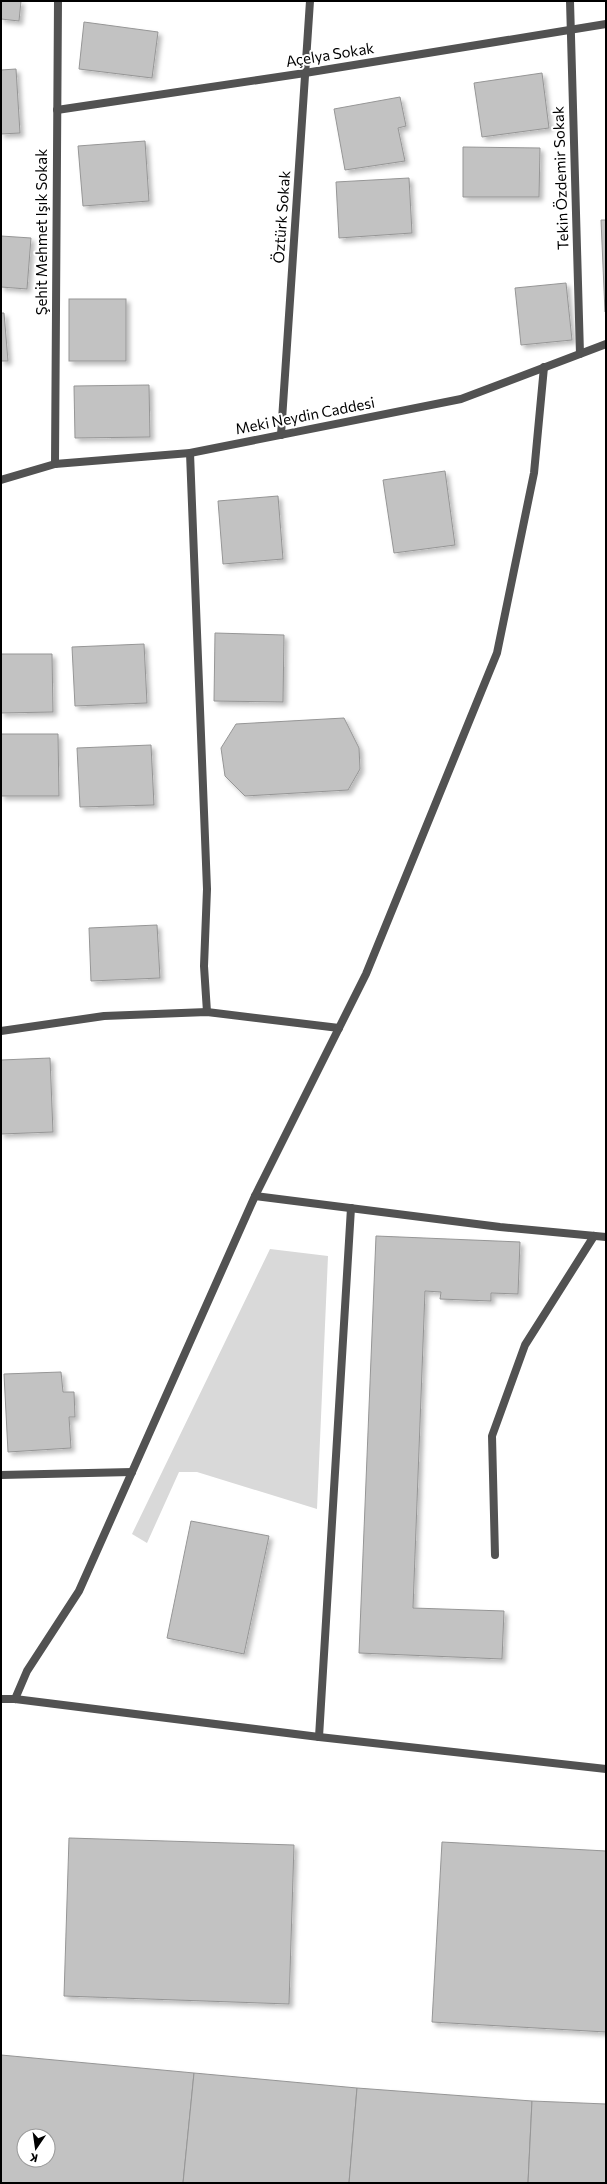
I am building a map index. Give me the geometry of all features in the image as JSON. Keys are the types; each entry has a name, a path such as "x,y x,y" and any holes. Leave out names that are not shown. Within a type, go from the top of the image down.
{"street":[{"name":"Şehit Mehmet Işık Sokak","path":"55,464 58,1"},
{"name":"Öztürk Sokak","path":"281,435 310,1"},
{"name":"Tekin Özdemir Sokak","path":"570,1 580,354"},
{"name":"Açelya Sokak","path":"57,110 305,73 571,31 606,24"},
{"name":"Meki Neydin Caddesi","path":"1,480 55,464 190,453 461,399 606,344"},
{"path":"15,1699 27,1671 79,1591 255,1196 366,974 497,653 534,473 544,368"},
{"path":"190,453 207,889 204,966 206,1012"},
{"path":"1,1031 104,1016 206,1012 339,1028"},
{"path":"255,1196 606,1237"},
{"path":"319,1737 351,1208"},
{"path":"495,1555 492,1436 525,1345 594,1236"},
{"path":"1,1475 132,1472"},
{"path":"1,1699 15,1699 319,1737 606,1769"}],"shaded area":[{"path":"270,1249 328,1256 317,1509 197,1472 179,1472 147,1543 132,1534"}],"building":[{"path":"1,1 21,1 19,21 1,19"},
{"path":"84,22 158,32 152,78 79,69"},
{"path":"16,69 20,133 1,134 1,70"},
{"path":"542,73 549,128 482,137 474,83"},
{"path":"400,97 406,126 398,128 405,161 345,170 334,109"},
{"path":"145,141 149,201 83,206 78,146"},
{"path":"463,147 540,148 539,197 463,197"},
{"path":"409,178 412,233 339,238 336,182"},
{"path":"601,220 606,220 606,312 605,312"},
{"path":"1,236 31,238 27,289 1,287"},
{"path":"566,283 572,340 521,345 515,288"},
{"path":"69,299 126,299 126,361 69,361"},
{"path":"1,313 4,313 8,361 1,361"},
{"path":"149,385 150,437 75,438 74,386"},
{"path":"445,471 455,545 394,553 383,480"},
{"path":"278,496 283,559 223,564 218,501"},
{"path":"215,633 284,635 283,702 214,701"},
{"path":"144,644 147,703 75,706 72,647"},
{"path":"1,654 52,654 53,712 1,713"},
{"path":"344,718 359,748 360,769 348,790 245,796 225,776 221,748 236,724"},
{"path":"1,734 58,734 59,796 1,796"},
{"path":"151,745 154,805 80,807 77,748"},
{"path":"157,925 160,978 91,981 89,928"},
{"path":"50,1058 53,1132 1,1134 1,1060"},
{"path":"376,1236 520,1242 518,1294 491,1293 491,1301 440,1299 441,1292 425,1291 413,1608 504,1611 502,1659 359,1653"},
{"path":"61,1372 63,1392 74,1392 75,1417 69,1417 71,1448 8,1452 4,1374"},
{"path":"191,1521 269,1536 244,1654 167,1638"},
{"path":"69,1838 294,1845 289,2004 64,1996"},
{"path":"442,1842 606,1851 606,2032 432,2022"},
{"path":"1,2055 194,2073 183,2183 1,2183"},
{"path":"194,2073 357,2088 349,2183 183,2183"},
{"path":"357,2088 532,2101 528,2183 349,2183"},
{"path":"532,2101 606,2104 606,2183 528,2183"}]}
